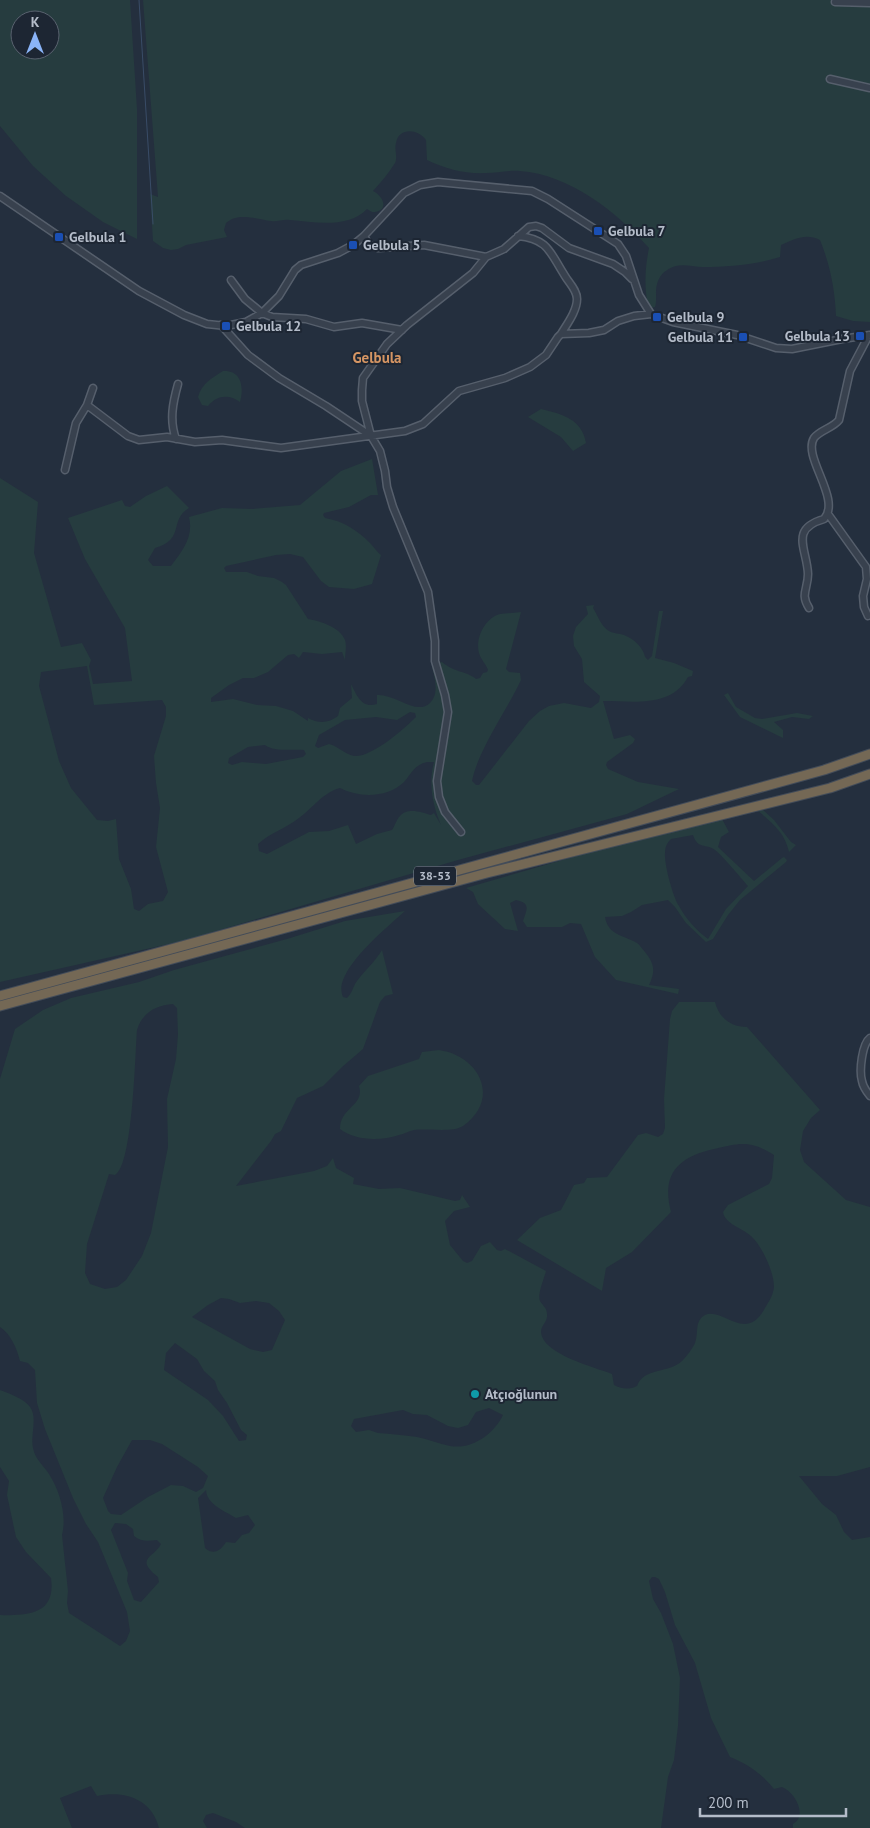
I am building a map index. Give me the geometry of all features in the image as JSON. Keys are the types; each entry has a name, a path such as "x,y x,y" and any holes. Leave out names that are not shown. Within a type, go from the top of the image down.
{"highway":[{"name":"38-53","path":"0,996 805,775 870,754"},
{"name":"38-53","path":"0,1006 487,873 830,788 870,774"}],"street":[{"path":"835,2 870,3"},
{"path":"830,79 870,88"},
{"path":"0,196 139,291 184,315 207,324 221,325 246,322 262,313 279,296 300,265 338,253 353,245 364,236 404,193 420,185 438,182 532,191 548,199 618,244 626,256 639,295 651,314"},
{"path":"461,832 446,812 439,797 437,781 448,712 435,661 435,641 428,592 386,487 386,471 380,451 371,436 362,401 363,378 387,344 402,330 473,273 486,258 504,250 529,227 539,227 568,248 614,264 635,282"},
{"path":"364,236 369,244 378,248 424,245 486,258"},
{"path":"87,405 128,436 140,440 168,437 195,442 222,440 281,448 405,431 422,424 459,392 505,378 530,367 546,355 562,334 576,305 576,294 549,248 534,239 518,236"},
{"path":"231,280 245,298 262,313 272,317 306,319 334,327 362,323 402,330"},
{"path":"562,334 604,330 618,321 634,316 651,314 673,322 737,335 776,348 792,349 870,335"},
{"path":"221,325 248,355 272,373 371,436"},
{"path":"868,616 864,607 863,596 867,579 866,567 828,514 828,494 814,454 813,441 817,435 836,424 842,415 850,371 870,335"},
{"path":"176,438 173,430 172,408 178,384"},
{"path":"65,470 76,423 87,405 93,388"},
{"path":"810,608 804,598 808,573 802,537 810,524 824,519 828,514"},
{"path":"870,1038 865,1044 861,1072 862,1081 870,1096"}],"green space":[{"path":"0,0 130,0 137,109 137,239 103,222 66,196 33,166 0,126"},
{"path":"143,0 870,0 870,322 853,321 836,316 833,287 827,259 820,240 810,237 800,238 781,245 780,257 761,262 732,266 703,267 682,265 671,268 660,277 656,289 655,307 651,308 648,306 646,284 649,248 607,209 574,187 538,174 516,171 471,173 434,163 427,160 426,140 423,136 409,131 401,134 398,138 395,163 373,191 382,200 383,207 381,210 372,212 367,209 350,219 330,223 273,221 247,217 236,218 226,223 224,230 227,237 186,245 178,249 163,248 153,241 150,194 158,197"},
{"path":"223,371 234,373 238,377 242,391 240,402 236,399 223,397 215,400 208,406 202,405 198,397 202,388"},
{"path":"541,409 556,413 576,423 584,435 586,443 573,451 561,437 528,417"},
{"path":"372,459 378,495 371,495 349,507 324,513 323,515 325,518 338,521 355,530 381,555 372,584 354,589 329,587 321,581 303,557 290,554 276,555 224,568 226,572 247,572 258,576 274,578 286,585 308,619 329,625 342,635 346,645 345,660 342,652 322,654 303,652 299,658 294,654 288,655 268,672 254,678 243,678 229,685 211,698 211,702 233,699 257,705 276,706 293,711 308,721 308,718 324,722 338,716 340,708 352,698 351,684 355,693 367,705 377,704 377,695 412,706 424,706 433,699 436,690 432,665 442,662 476,679 480,678 488,670 478,647 482,629 495,616 521,612 506,669 509,672 520,673 521,680 480,756 472,781 479,785 529,721 540,711 549,706 564,703 591,708 599,702 600,696 584,682 582,659 574,646 573,636 576,627 588,614 586,606 594,605 593,608 606,629 635,641 648,660 652,656 659,611 663,611 655,658 693,671 692,676 688,677 681,687 672,694 662,698 639,702 603,701 614,739 630,735 635,739 633,743 607,762 606,765 608,769 638,782 679,789 627,814 458,860 182,941 0,982 0,478 38,502 34,553 61,647 82,643 91,660 89,666 93,684 132,681 125,628 85,559 68,518 122,500 125,506 130,507 146,496 167,486 189,508 179,518 174,535 170,540 155,548 148,560 153,566 171,566 186,543 190,531 189,517 222,508 252,509 300,505 341,471","holes":["87,666 94,705 162,700 166,707 166,716 154,756 160,808 156,847 168,892 163,901 148,904 139,911 134,909 131,889 119,859 116,819 108,821 97,820 71,788 59,761 39,686 41,672","410,712 415,713 416,717 396,735 378,748 361,755 350,755 329,744 318,748 315,746 319,735 345,720 376,717 397,720","265,745 278,749 304,750 306,754 303,757 266,764 242,762 232,765 228,763 229,758 248,747","434,762 431,787 441,825 434,813 431,815 411,811 403,813 397,819 392,830 377,834 356,844 348,825 329,831 309,832 267,854 259,851 258,844 273,833 294,822 328,793 340,788 356,794 382,794 404,782 419,765"]},
{"path":"728,693 736,707 755,718 762,719 797,713 813,716 809,719 792,717 774,722 783,730 783,738 740,717 724,695"},
{"path":"761,808 774,820 791,842 796,845 789,852 781,833 756,809"},
{"path":"711,817 722,819 729,832 721,837 718,847 754,881 782,858 784,857 787,860 740,900 713,939 706,942 686,923 668,900 642,905 622,916 605,917 609,928 617,934 637,943 648,956 653,967 653,975 649,985 679,989 678,994 616,980 595,957 581,924 570,923 562,927 527,927 523,921 527,908 521,901 516,900 510,903 518,931 505,929 478,904 473,892 466,888","holes":["693,835 697,843 712,848 718,853 748,886 726,909 708,939 699,932 679,906 672,888 665,858 665,849 671,839"]},
{"path":"405,911 375,938 353,963 345,975 342,987 343,997 347,998 357,981 382,950 393,994 385,996 380,1002 363,1049 323,1086 297,1098 281,1131 275,1134 236,1186 314,1171 327,1166 333,1158 336,1168 354,1178 353,1184 379,1189 400,1188 455,1201 460,1200 462,1195 470,1207 454,1211 445,1221 450,1245 463,1261 467,1263 472,1261 481,1246 490,1242 497,1250 505,1249 546,1271 539,1295 540,1301 547,1312 541,1332 544,1340 550,1347 570,1359 612,1374 614,1385 625,1388 637,1386 645,1376 670,1368 682,1361 694,1345 699,1320 705,1315 712,1314 742,1324 750,1323 758,1318 765,1308 772,1296 774,1287 770,1267 755,1240 727,1220 723,1212 728,1205 769,1184 772,1178 774,1155 751,1145 738,1144 701,1152 682,1162 675,1169 668,1187 671,1212 632,1252 606,1268 602,1291 517,1240 540,1218 561,1210 574,1185 584,1183 587,1178 607,1177 638,1135 646,1133 658,1137 663,1134 665,1128 664,1099 672,1011 679,1002 715,1002 719,1013 726,1021 741,1027 747,1027 820,1110 811,1118 803,1131 800,1150 804,1162 846,1200 870,1207 870,1467 837,1476 799,1476 822,1504 836,1515 844,1532 852,1540 870,1537 870,1828 793,1828 800,1810 791,1794 782,1787 774,1789 754,1770 730,1757 711,1718 695,1663 675,1625 665,1592 659,1579 652,1577 649,1581 653,1599 661,1613 673,1644 680,1678 678,1726 674,1760 668,1777 661,1828 245,1828 236,1822 213,1813 206,1815 203,1821 207,1828 159,1828 150,1810 136,1799 117,1794 97,1796 91,1786 60,1798 72,1828 0,1828 0,1615 21,1615 45,1606 51,1590 51,1578 26,1552 16,1537 7,1495 9,1481 0,1467 0,1390 20,1399 30,1407 34,1421 32,1443 34,1452 53,1481 62,1504 64,1520 62,1535 69,1613 120,1646 126,1641 130,1631 127,1612 98,1542 86,1524 73,1498 45,1429 37,1403 35,1370 28,1363 20,1361 13,1342 0,1327 0,1079 15,1029 43,1010 71,998 139,982 174,970 345,921","holes":["173,1004 177,1008 178,1034 176,1059 167,1099 168,1147 151,1233 142,1256 126,1280 117,1287 105,1289 90,1284 85,1273 87,1244 109,1174 115,1175 121,1167 126,1152 132,1108 137,1030 142,1019 150,1011 161,1006","221,1298 240,1303 256,1301 269,1303 279,1311 285,1320 272,1350 263,1352 250,1349 192,1317","175,1343 197,1359 204,1371 215,1381 218,1390 241,1430 247,1435 246,1440 239,1441 223,1416 208,1400 164,1370 166,1353","489,1408 503,1415 494,1428 481,1439 466,1446 458,1447 417,1437 378,1433 369,1430 356,1432 351,1426 354,1419 403,1410 413,1414 427,1415 448,1426 458,1428 468,1425 476,1412","132,1440 150,1440 162,1444 198,1467 208,1476 203,1488 196,1492 183,1486 171,1485 148,1497 121,1515 111,1514 103,1498","206,1490 210,1500 217,1507 236,1518 248,1515 255,1525 249,1533 242,1535 235,1543 226,1542 220,1550 211,1552 205,1548 198,1498","115,1523 126,1524 133,1529 134,1536 139,1539 157,1540 161,1544 147,1562 147,1566 158,1577 159,1582 141,1602 134,1600 127,1581 128,1573 111,1530"]},
{"path":"439,1050 453,1054 465,1061 475,1070 481,1080 483,1092 481,1104 475,1115 463,1126 446,1130 414,1130 401,1135 376,1139 353,1136 340,1129 344,1116 359,1098 359,1086 368,1076 419,1059 422,1052"}],"waterway":[{"path":"139,0 153,224"}],"place":[{"name":"Gelbula 7","path":"598,231"},
{"name":"Gelbula 1","path":"59,237"},
{"name":"Gelbula 5","path":"353,245"},
{"name":"Gelbula 9","path":"657,317"},
{"name":"Gelbula 12","path":"226,326"},
{"name":"Gelbula 13","path":"860,336"},
{"name":"Gelbula 11","path":"743,337"},
{"name":"Atçıoğlunun","path":"475,1394"}],"district":[{"name":"Gelbula","path":"377,358"}]}
